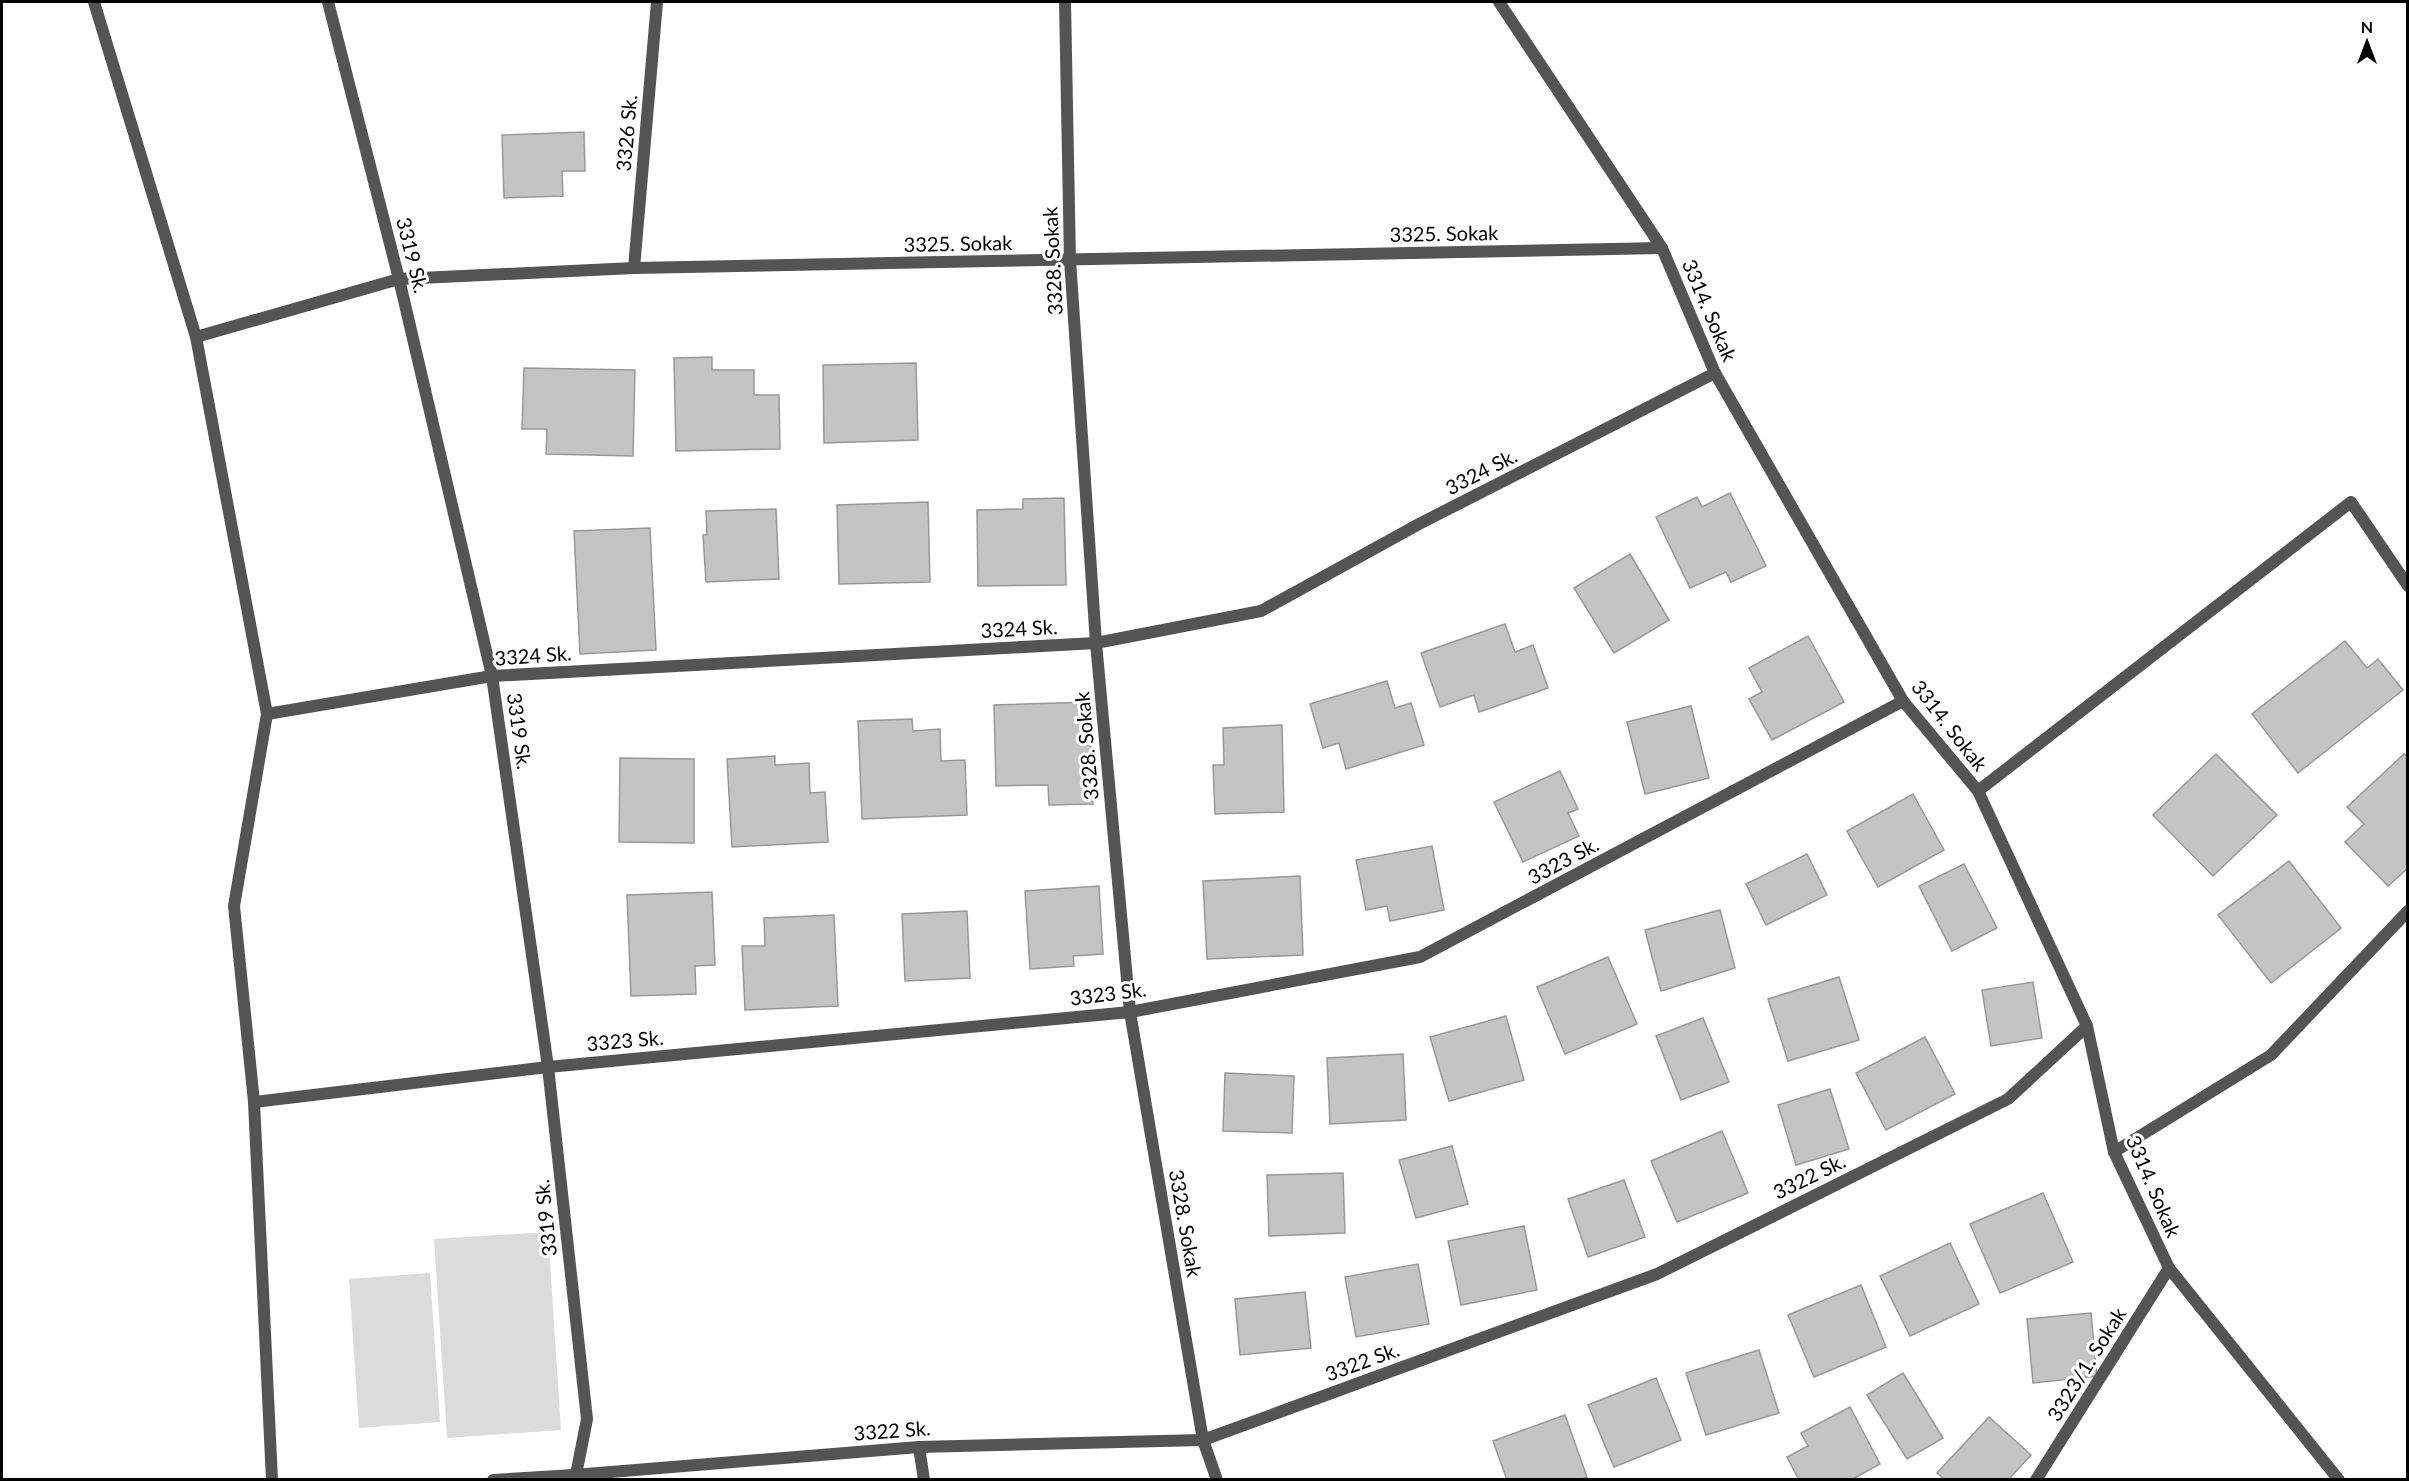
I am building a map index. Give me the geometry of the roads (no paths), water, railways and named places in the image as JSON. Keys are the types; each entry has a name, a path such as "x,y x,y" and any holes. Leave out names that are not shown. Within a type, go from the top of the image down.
{"street":[{"path":"94,2 196,337 267,714 234,906 254,1102 272,1479"},
{"name":"3319 Sk.","path":"328,2 399,279 492,676 549,1067 587,1419 575,1477"},
{"name":"3326 Sk.","path":"634,268 657,2"},
{"name":"3328. Sokak","path":"1065,2 1070,260 1096,643 1131,1012 1203,1440 1217,1479"},
{"name":"3314. Sokak","path":"1499,2 1662,248 1715,373 1903,701 1978,791 2087,1026 2114,1152 2169,1268 2339,1479"},
{"name":"3325. Sokak","path":"196,337 399,279 634,268 1662,248"},
{"name":"3324 Sk.","path":"267,714 492,676 1096,643 1261,611 1419,524 1715,373"},
{"path":"1978,791 2351,502 2408,586"},
{"name":"3323 Sk.","path":"254,1102 549,1067 1131,1012 1420,957 1903,701"},
{"path":"2114,1152 2271,1055 2408,911"},
{"name":"3322 Sk.","path":"492,1479 575,1477 919,1447 1203,1440 1657,1274 2008,1099 2087,1026"},
{"name":"3323/1. Sokak","path":"2036,1479 2169,1268"},
{"path":"919,1447 924,1479"}]}
